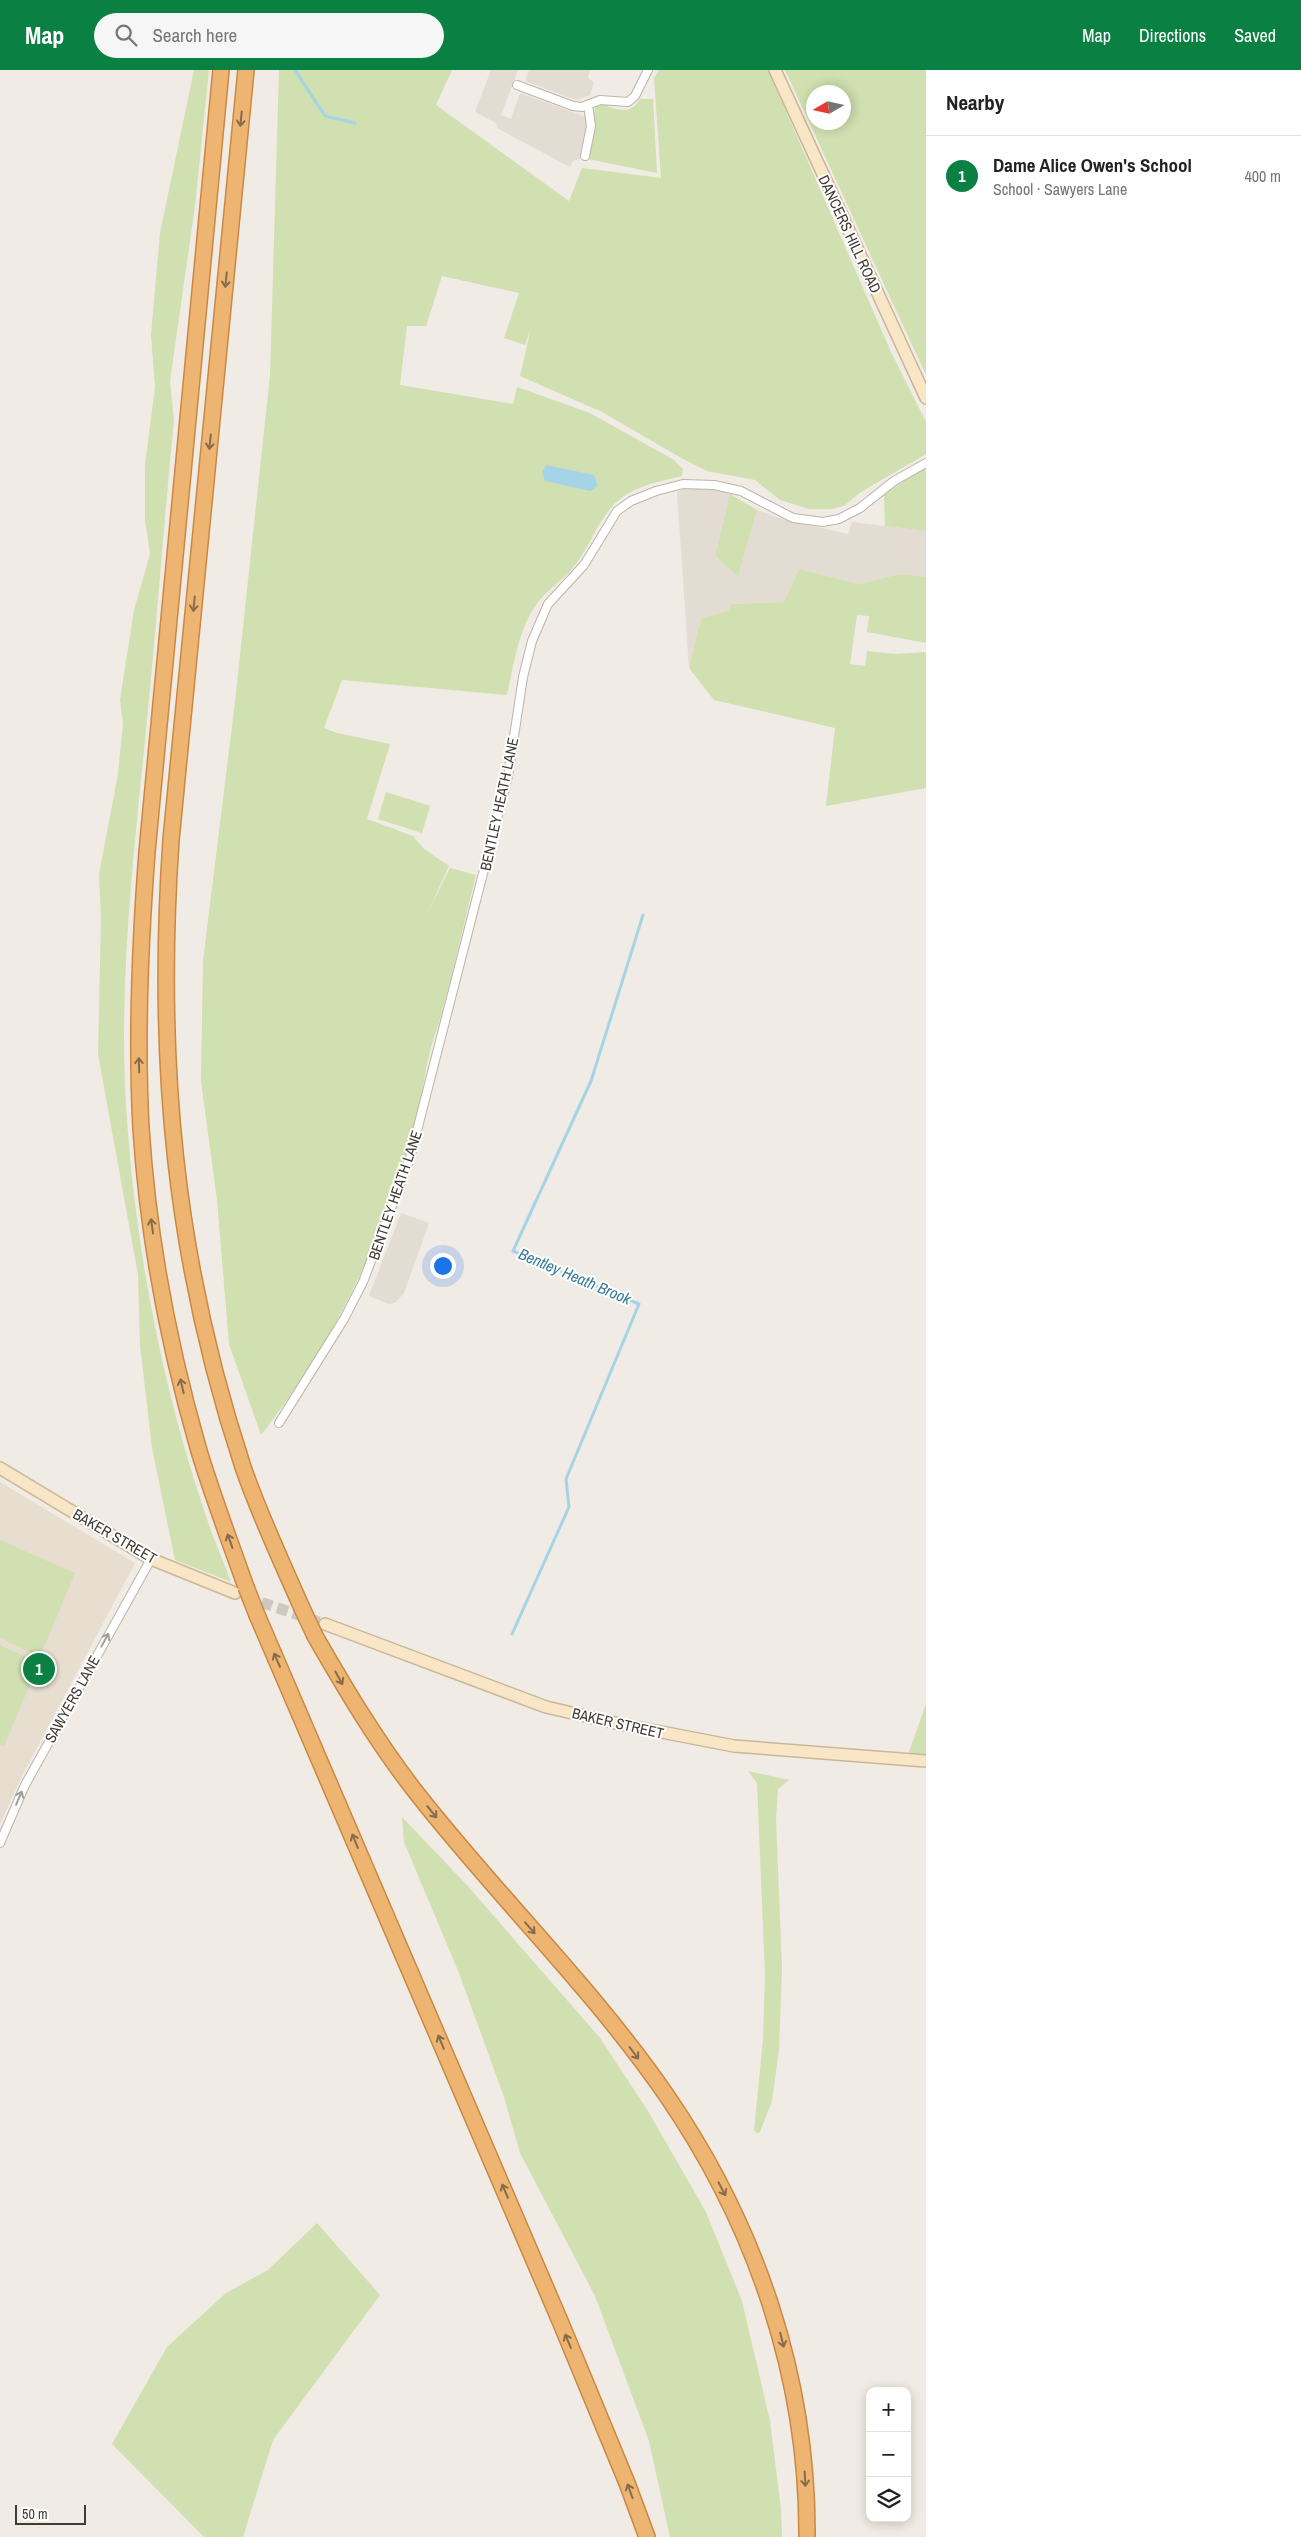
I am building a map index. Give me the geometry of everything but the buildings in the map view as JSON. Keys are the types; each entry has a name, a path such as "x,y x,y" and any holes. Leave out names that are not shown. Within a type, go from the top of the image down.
{"highway":[{"path":"221,70 147,852 139,962 139,1068 142,1129 150,1215 172,1344 199,1451 241,1590 257,1615 560,2320 627,2483 647,2537"},
{"path":"246,70 171,840 165,965 167,1065 175,1160 184,1227 217,1380 244,1468 301,1606 320,1630 352,1701 408,1782 464,1851 602,2010 666,2095 703,2152 738,2218 761,2274 779,2328 792,2384 800,2431 807,2537"}],"street":[{"name":"DANCERS HILL ROAD","path":"775,70 926,398"},
{"path":"517,85 573,106 588,105 600,100 628,102 635,96 646,73"},
{"path":"585,156 591,126 588,105"},
{"name":"BENTLEY HEATH LANE","path":"278,1423 344,1319 363,1282 410,1158 508,776 532,641 548,604 584,565 617,511 631,501 656,491 683,484 714,485 741,491 793,518 823,522 839,519 860,508 894,481 926,463"},
{"name":"BAKER STREET","path":"0,1468 151,1559 241,1590"},
{"name":"SAWYERS LANE","path":"0,1843 24,1784 151,1559"},
{"name":"BAKER STREET","path":"320,1630 546,1707 620,1724 734,1746 926,1761"}],"shaded area":[{"path":"491,70 518,70 501,115 511,119 520,93 586,117 587,125 582,158 573,161 570,167 497,128 496,123 475,112"},
{"path":"529,70 590,70 588,78 594,82 590,95 576,100 525,81"},
{"path":"712,488 730,494 715,556 738,575 757,510 785,520 848,534 852,522 926,531 926,577 899,574 860,584 799,569 784,602 732,604 728,611 701,618 689,668 677,492 684,489"},
{"path":"401,1213 429,1223 404,1293 395,1303 389,1304 369,1296"},
{"path":"0,1482 135,1563 22,1776 0,1824"}],"green space":[{"path":"194,70 209,70 195,206 170,381 174,420 151,682 133,857 127,949 124,1040 125,1086 134,1195 150,1304 189,1464 231,1582 175,1560 152,1448 140,1345 138,1275 98,1054 101,919 99,874 118,774 123,723 120,700 134,610 150,554 145,520 145,465 155,387 151,335 160,233"},
{"path":"279,70 452,70 436,105 569,201 582,168 661,178 654,78 659,70 768,70 891,352 926,422 926,454 861,492 844,506 832,509 809,509 780,500 755,480 707,471 602,412 520,376 531,328 525,345 504,338 519,293 442,276 426,326 407,326 400,385 513,404 517,387 590,413 674,460 683,469 682,476 635,490 614,504 602,520 576,564 542,597 531,612 521,635 507,695 342,680 324,728 337,733 390,744 367,819 413,836 424,849 449,866 427,914 450,868 476,875 431,1047 417,1118 391,1203 356,1284 335,1324 312,1362 261,1435 229,1344 217,1200 201,1081 203,961 235,702 270,375"},
{"path":"785,70 926,70 926,375 813,130 851,130 851,85 806,85 806,115"},
{"path":"640,99 653,99 657,173 588,159 595,107 602,103 609,104 608,107 627,110 634,107"},
{"path":"926,467 926,531 885,526 884,494"},
{"path":"730,494 757,510 738,576 715,556"},
{"path":"799,569 860,584 899,574 926,577 926,643 867,632 869,616 857,615 850,664 865,666 867,651 897,654 926,652 926,788 826,806 835,728 714,700 689,668 701,618 728,611 732,604 784,602"},
{"path":"386,792 430,806 422,833 378,819"},
{"path":"0,1540 75,1573 40,1657 0,1638"},
{"path":"0,1645 39,1663 4,1746 0,1744"},
{"path":"926,1704 926,1756 908,1755"},
{"path":"748,1771 789,1780 778,1789 776,1820 782,1968 779,2050 772,2101 760,2132 757,2133 754,2131 763,2039 765,1975 757,1783"},
{"path":"402,1817 466,1884 600,2038 648,2111 706,2212 742,2301 770,2421 781,2509 782,2537 670,2537 649,2441 595,2296 520,2153 504,2097 459,1973 404,1842"},
{"path":"317,2223 380,2295 273,2440 243,2537 204,2537 112,2444 167,2347 226,2293 268,2270"}],"water":[{"path":"546,465 594,475 598,486 590,491 545,481 542,472"}],"waterway":[{"path":"295,70 325,116 355,123"},
{"name":"Bentley Heath Brook","path":"512,1634 569,1507 566,1479 639,1304 513,1251 591,1081 643,915"}],"tunnel":[{"path":"246,1597 325,1624"}],"place":[{"name":"Dame Alice Owen's School","path":"39,1669"}]}
